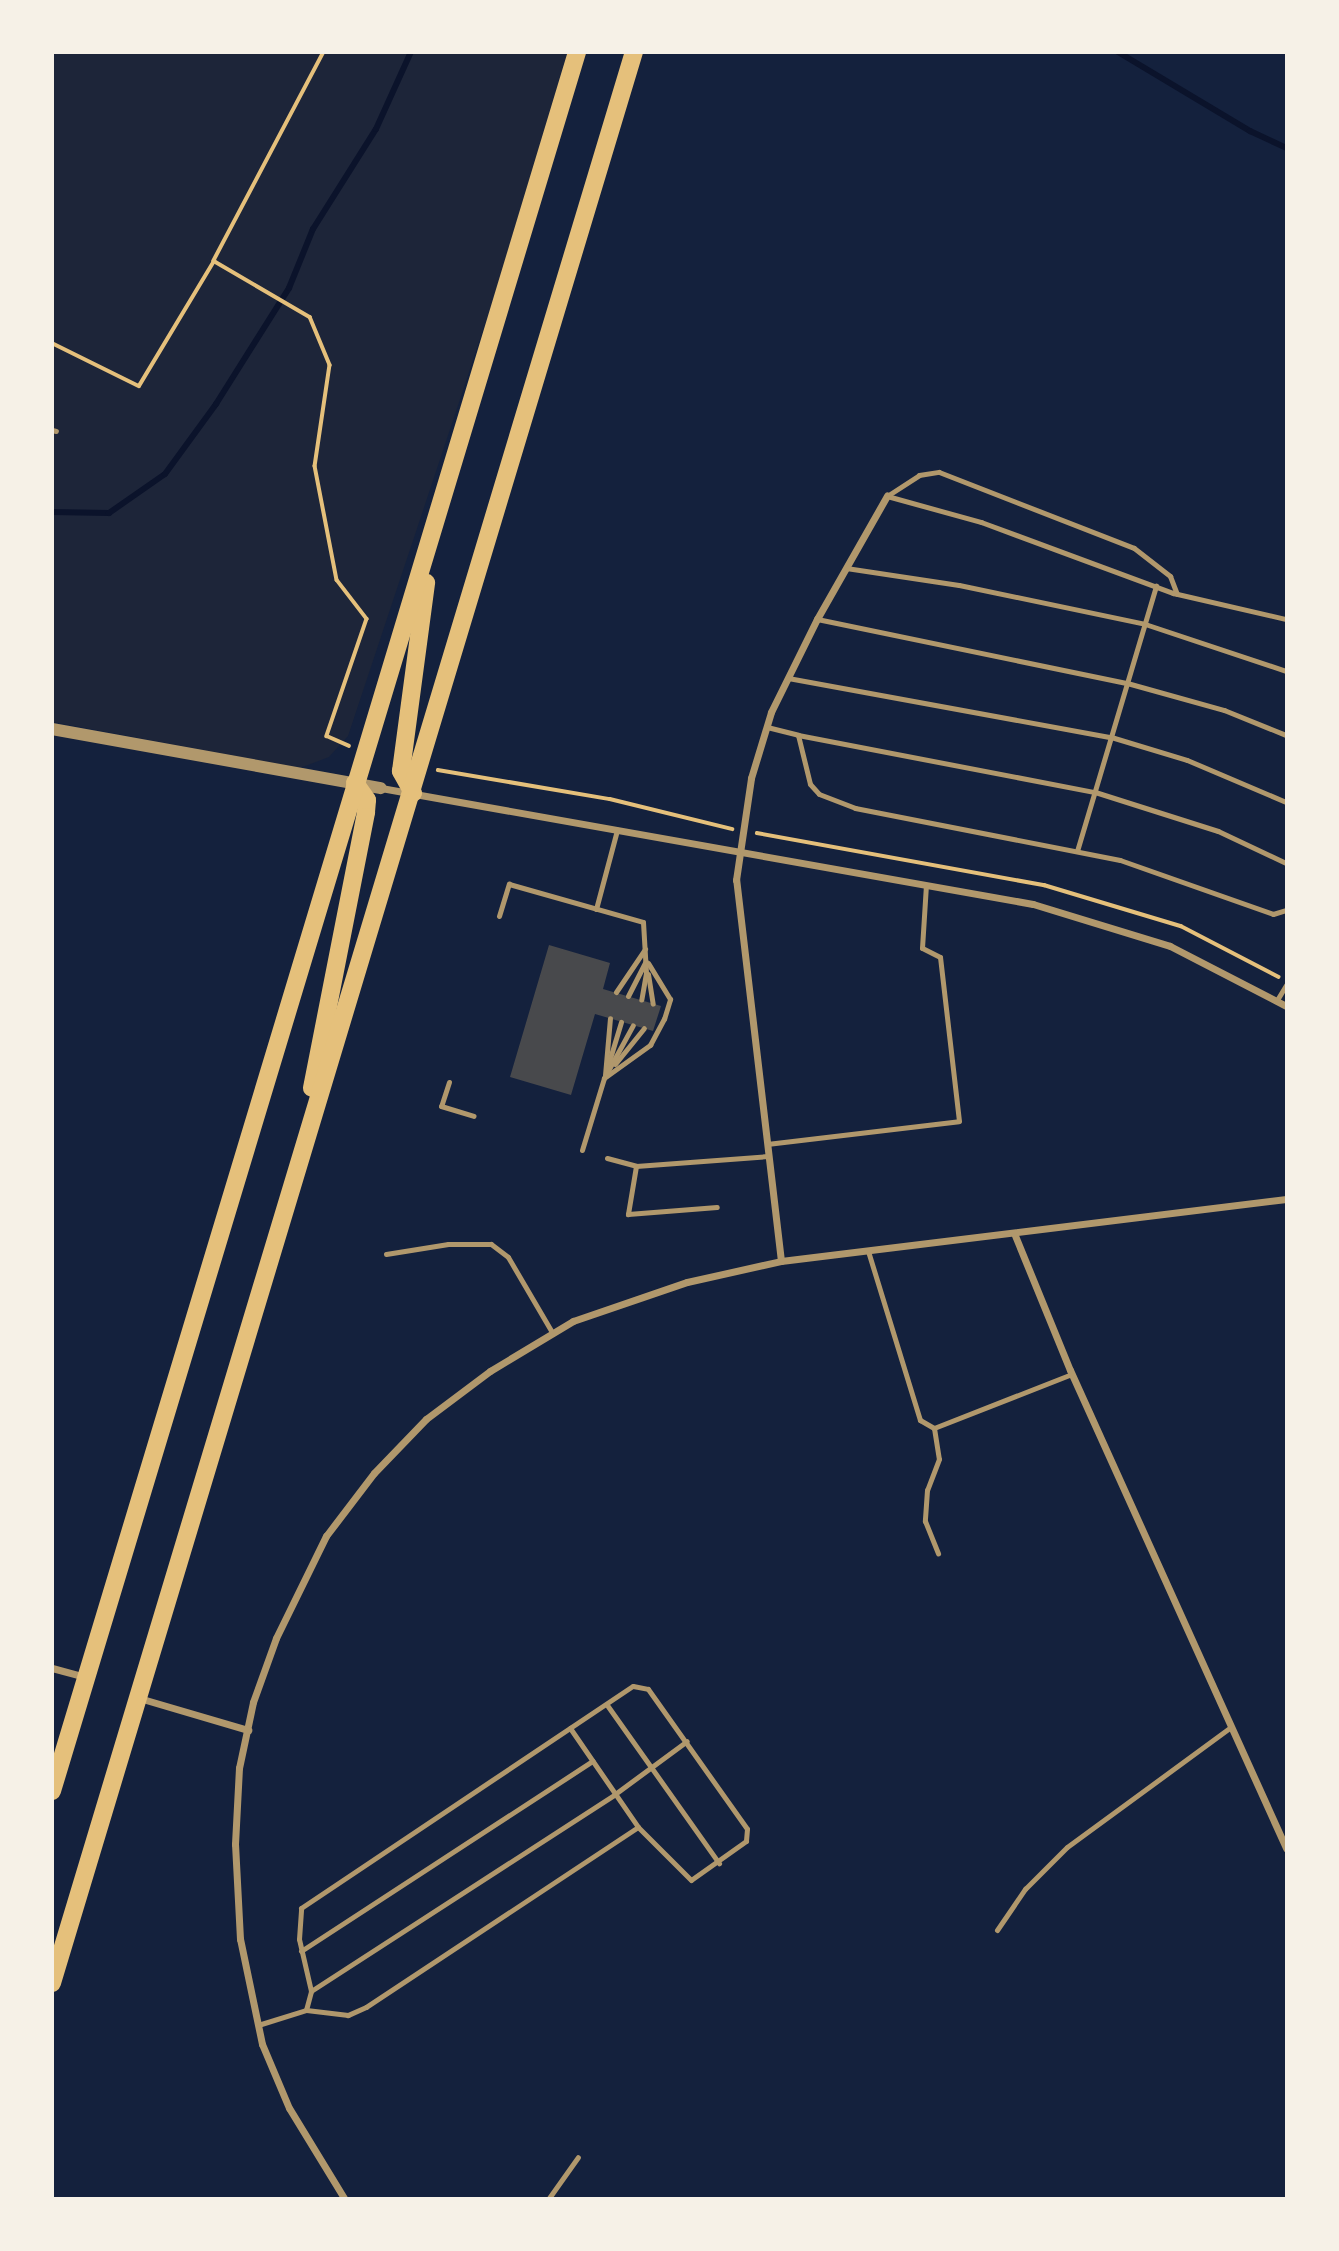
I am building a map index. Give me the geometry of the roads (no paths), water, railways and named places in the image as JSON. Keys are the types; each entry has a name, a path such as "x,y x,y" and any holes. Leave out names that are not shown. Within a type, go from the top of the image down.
{"main road":[{"path":"52,1791 577,52"},
{"path":"52,1983 413,793 634,52"},
{"path":"413,793 401,771 435,524"},
{"path":"293,1188 366,811 367,800 355,783"}],"street":[{"path":"781,1261 736,880 751,778 767,727 817,619 887,496"},
{"path":"52,729 926,885 1102,922 1170,946 1286,1006"},
{"path":"344,2199 289,2108 258,2025 240,1939 235,1844 239,1768 253,1702 290,1605 326,1536 374,1473 426,1419 490,1371 573,1321 687,1282 781,1261 1286,1199"},
{"path":"1014,1233 1072,1374 1286,1847"},
{"path":"52,1668 87,1677"},
{"path":"139,1698 247,1730"}],"lane":[{"path":"887,496 919,475 939,472 1134,548 1170,576 1177,594"},
{"path":"887,496 981,522 1177,594 1286,619"},
{"path":"846,568 959,585 1144,624 1286,671"},
{"path":"1077,851 1156,586"},
{"path":"817,619 1127,683 1224,710 1286,736"},
{"path":"788,678 1111,737 1187,760 1286,802"},
{"path":"767,727 1095,792 1217,831 1286,863"},
{"path":"798,735 810,784 819,794 855,808 1120,860 1273,914 1286,910"},
{"path":"596,909 617,830"},
{"path":"499,916 509,884 643,922 653,1003"},
{"path":"767,1144 959,1121 940,957 922,948 926,885"},
{"path":"616,992 645,949"},
{"path":"628,996 646,961"},
{"path":"640,1000 646,961"},
{"path":"604,1078 650,1045 664,1019 670,999 646,961"},
{"path":"1277,1000 1286,983"},
{"path":"604,1078 610,1018"},
{"path":"582,1150 621,1022"},
{"path":"604,1078 633,1025"},
{"path":"604,1078 644,1028"},
{"path":"449,1082 441,1106 473,1115"},
{"path":"607,1158 636,1166 768,1156"},
{"path":"636,1166 628,1214 717,1207"},
{"path":"386,1254 448,1244 491,1244 508,1256 553,1334"},
{"path":"868,1251 920,1420 934,1428"},
{"path":"934,1428 1072,1374"},
{"path":"934,1428 939,1459 927,1490 925,1521 938,1554"},
{"path":"306,2010 311,1991 301,1951 301,1908 569,1728 641,1685 687,1741 747,1829 746,1841 719,1863 691,1880 638,1827 569,1728"},
{"path":"607,1705 719,1863"},
{"path":"998,1930 1025,1889 1067,1847 1231,1727"},
{"path":"311,1991 615,1794 650,1765 687,1741"},
{"path":"301,1951 592,1761"},
{"path":"258,2025 306,2010 348,2015 366,2007 638,1827"},
{"path":"549,2199 578,2157"}],"waterway":[{"path":"52,512 109,513 165,474 216,404 289,288 313,229 376,129 411,52"},
{"path":"1118,52 1250,131 1286,148"}]}
